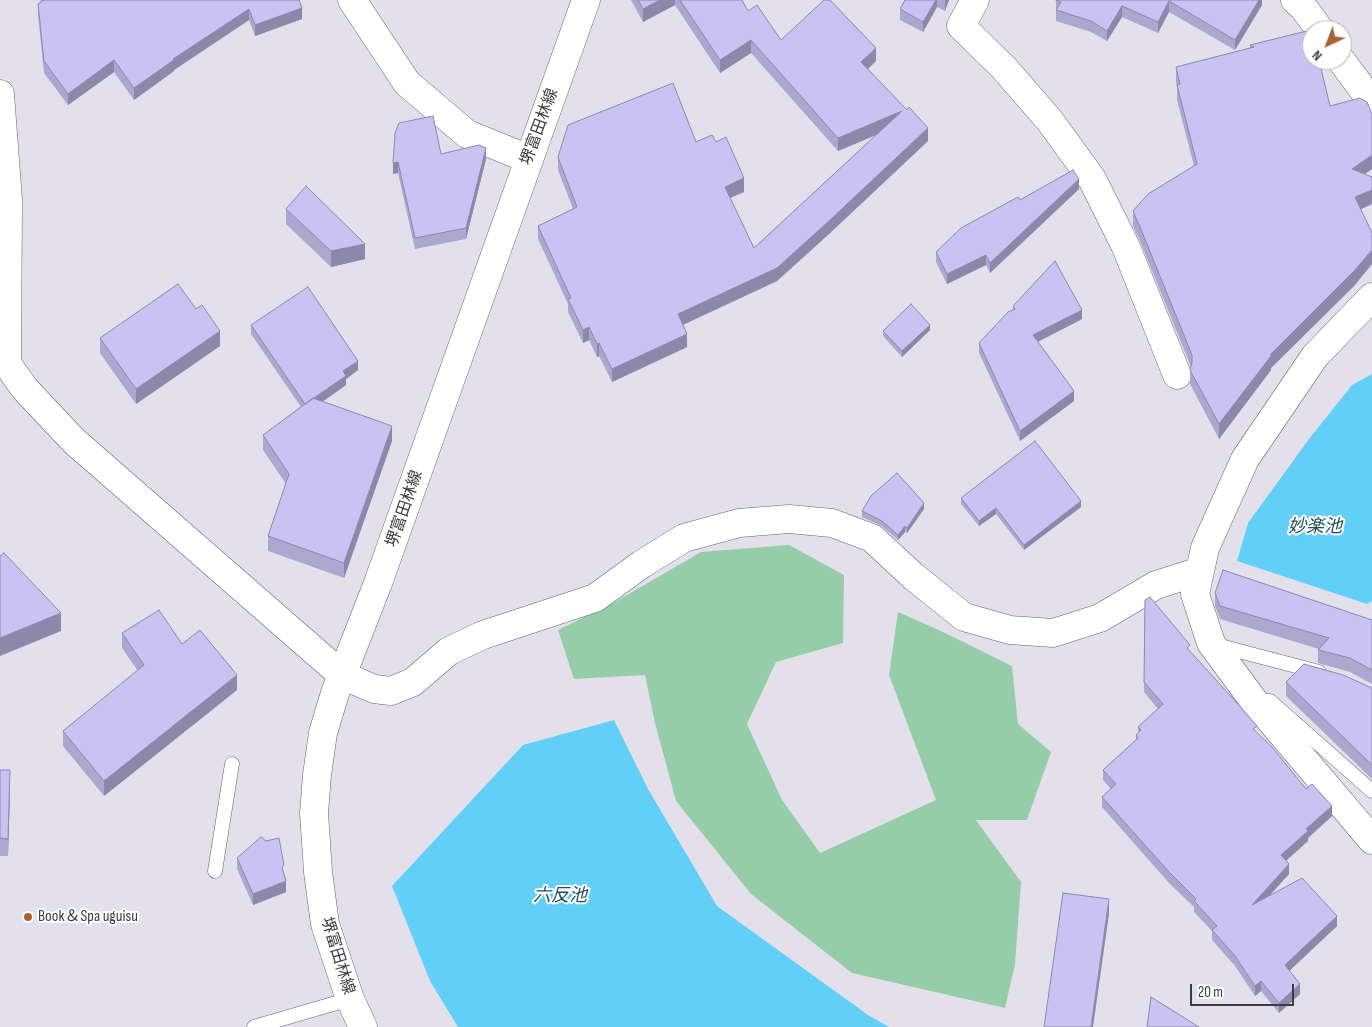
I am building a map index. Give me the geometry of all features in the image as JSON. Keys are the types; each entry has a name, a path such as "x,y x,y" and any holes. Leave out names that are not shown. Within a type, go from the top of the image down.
{"street":[{"path":"352,0 408,83 467,134 529,159"},
{"name":"堺富田林線","path":"362,1027 350,999 325,924 318,872 314,813 323,733 335,693 378,583 586,0"},
{"path":"975,0 960,26 1004,68 1050,121 1092,179 1126,247 1177,375"},
{"path":"1295,0 1313,20"},
{"path":"1348,70 1372,102"},
{"path":"0,94 8,200 2,359 25,389 74,440 342,675 374,689 392,691 413,682 449,651 483,636 595,598 642,564 684,538 739,523 789,519 832,523 872,538 913,576 964,617 1010,630 1053,633 1100,618 1156,585 1200,571"},
{"path":"1372,297 1315,356 1245,459 1205,548 1195,594 1211,643 1254,701 1372,840"}],"lane":[{"path":"1211,643 1336,677"},
{"path":"1254,701 1270,701 1372,791"},
{"path":"215,871 232,764"},
{"path":"254,1027 350,999"}],"green space":[{"path":"789,545 844,575 843,643 776,662 747,724 782,800 820,853 936,800 889,675 898,612 1012,666 1018,724 1051,752 1027,820 976,820 1021,882 1015,964 1005,1008 852,973 751,894 676,801 655,723 645,675 574,679 558,630 615,602 701,552"}],"water":[{"name":"妙楽池","path":"1372,374 1372,601 1367,604 1237,561 1248,523 1309,439 1352,385"},
{"name":"六反池","path":"614,720 648,789 717,906 868,1015 889,1027 458,1027 430,981 392,886 523,745"}],"building":[{"path":"44,0 299,0 302,8 255,25 249,9 173,59 134,88 114,60 68,94 44,61 38,4"},
{"path":"638,0 660,0 643,9"},
{"path":"680,0 742,0 748,11 757,5 781,40 824,0 830,0 876,48 861,62 907,110 909,107 928,128 777,268 678,314 687,334 612,369 589,327 583,330 568,299 571,298 538,226 577,207 558,157 568,125 673,83 696,142 712,135 716,142 726,137 744,178 725,187 754,248 902,111 838,138 751,40 720,60"},
{"path":"905,0 936,0 923,22 900,9"},
{"path":"1056,0 1259,0 1235,40 1169,1 1158,22 1122,6 1107,31 1091,21 1056,10 1061,2"},
{"path":"1302,32 1302,70 1321,70 1330,106 1360,98 1367,102 1372,114 1372,155 1352,169 1372,177 1372,190 1355,197 1372,233 1372,250 1355,270 1271,354 1219,424 1190,370 1192,355 1133,211 1148,194 1197,164 1177,85 1180,84 1176,67 1254,47 1250,45"},
{"path":"433,116 441,154 479,145 486,148 466,228 415,238 398,162 393,163 395,133 399,123"},
{"path":"1073,170 1079,179 990,263 986,255 947,274 936,252 961,228 1018,197 1020,200"},
{"path":"306,186 365,244 331,251 286,209"},
{"path":"1055,261 1082,310 1033,335 1074,391 1020,431 979,343 1008,312 1015,309 1013,306"},
{"path":"178,284 196,309 202,305 220,331 136,389 100,338"},
{"path":"308,287 358,361 343,371 346,376 305,404 251,325"},
{"path":"911,304 930,325 902,351 883,331"},
{"path":"313,398 392,426 344,563 268,536 289,474 263,435"},
{"path":"1035,441 1081,501 1024,545 996,508 979,521 961,498"},
{"path":"897,473 924,503 907,528 905,526 898,535 882,521 862,511 871,496"},
{"path":"4,553 61,613 0,638 0,556"},
{"path":"1223,570 1372,620 1372,670 1350,658 1318,650 1329,638 1220,606 1215,593"},
{"path":"1150,597 1190,645 1187,648 1257,726 1253,729 1272,747 1306,789 1312,784 1332,806 1281,855 1289,864 1252,905 1302,878 1337,916 1285,965 1300,984 1279,1003 1261,981 1255,986 1235,956 1212,930 1217,926 1194,901 1196,899 1169,872 1102,797 1116,784 1103,770 1138,738 1136,735 1141,730 1138,727 1163,704 1144,682 1145,600"},
{"path":"159,610 182,644 200,630 237,675 104,781 63,731 144,665 122,633"},
{"path":"1304,664 1343,675 1372,688 1372,765 1286,682"},
{"path":"0,770 10,770 8,839 0,838"},
{"path":"261,837 266,841 279,838 284,865 282,867 286,881 253,894 237,858"},
{"path":"1063,893 1109,899 1091,1027 1044,1027"},
{"path":"1151,997 1199,1027 1147,1027"}],"place":[{"name":"Book＆Spa uguisu","path":"28,917"}]}
